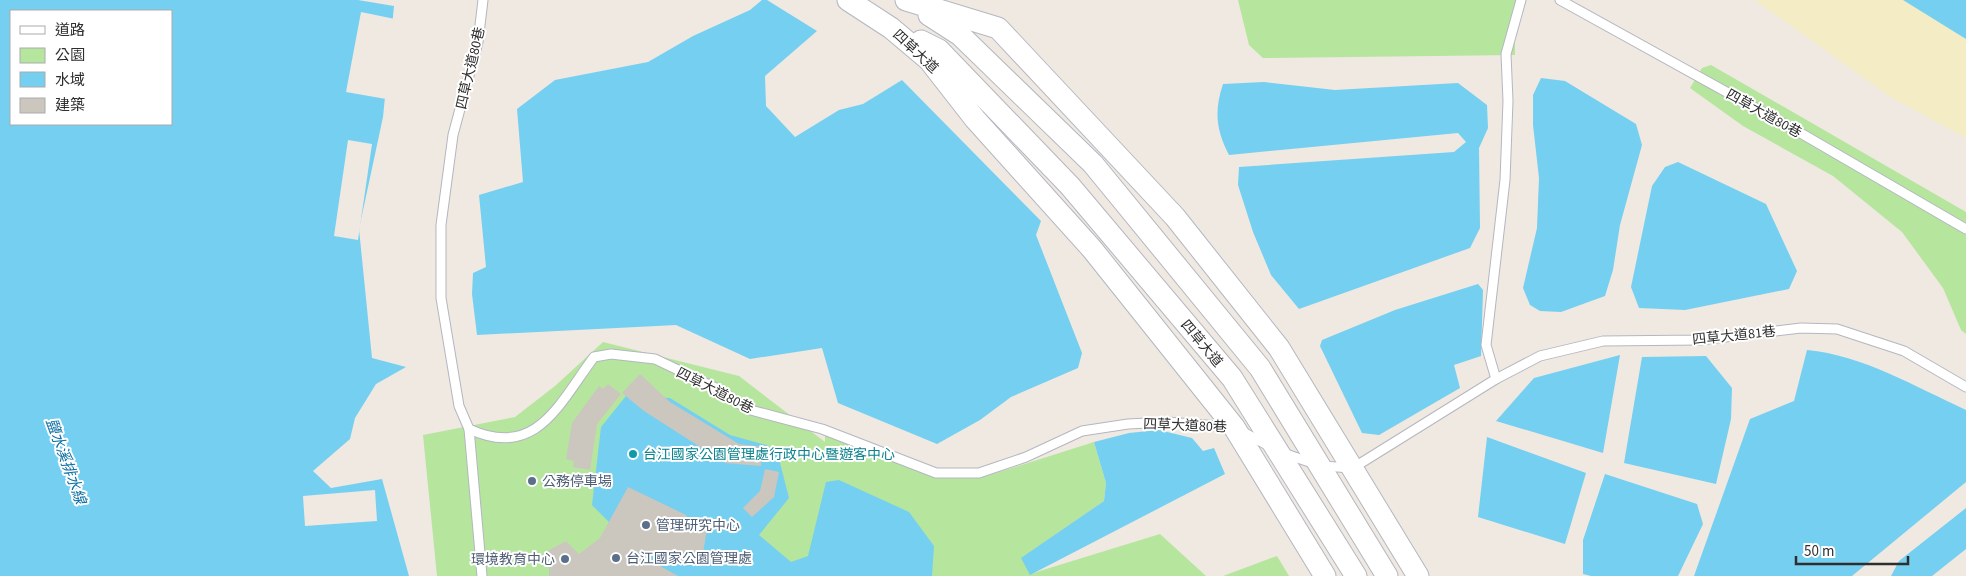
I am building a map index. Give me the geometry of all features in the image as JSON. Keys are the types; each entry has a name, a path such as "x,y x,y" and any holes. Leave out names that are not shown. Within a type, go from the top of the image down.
{"street":[{"path":"848,0 890,28"},
{"path":"906,0 960,35 1093,164 1260,368 1387,576"},
{"path":"906,0 998,28 1175,217 1279,348 1418,576"},
{"name":"四草大道","path":"890,28 929,60 975,120 1092,249 1234,427 1325,576"},
{"name":"四草大道","path":"890,28 939,50 1070,186 1232,378 1356,576"}],"lane":[{"name":"四草大道80巷","path":"483,0 478,42 453,135 442,225 441,298 459,406 469,429 487,437 508,439 533,432 552,413 594,357 611,354 655,359 720,390 747,409 822,429 936,473 979,473 1026,457 1082,431 1128,424 1167,422 1234,427 1277,451 1321,466 1353,468"},
{"path":"1496,379 1486,345 1505,180 1508,101 1506,54 1521,0"},
{"name":"四草大道80巷","path":"1560,0 1804,135 1966,229"},
{"name":"四草大道81巷","path":"1353,468 1496,379 1540,356 1603,341 1700,340 1810,328 1837,329 1904,351 1966,387"},
{"path":"469,429 482,576"}],"green space":[{"path":"1238,0 1521,0 1515,25 1515,55 1263,58 1249,45"},
{"path":"1711,65 1966,212 1966,334 1961,330 1943,288 1902,232 1833,176 1743,126 1690,88 1702,68"},
{"name":"台江國家公園管理處行政中心暨遊客中心","path":"603,342 739,376 825,442 825,434 937,478 980,478 1094,442 1106,483 1104,501 1022,558 1030,574 1160,534 1206,576 437,576 423,435 515,417 555,386"},
{"path":"1277,556 1289,576 1223,576"}],"sand":[{"path":"1755,0 1913,0 1966,36 1966,138 1892,98"}],"water":[{"name":"鹽水溪排水線","path":"0,0 358,0 394,6 383,117 359,229 372,358 406,367 376,384 355,418 350,439 313,471 331,488 382,479 409,576 0,576"},
{"path":"762,0 767,0 817,31 765,76 766,106 795,137 839,110 863,104 902,80 1041,221 1036,235 1082,353 1078,368 1011,397 980,420 937,444 838,403 822,348 750,359 676,325 477,335 472,294 473,273 486,267 479,195 523,182 517,109 555,80 648,62 693,36 750,10"},
{"path":"1903,0 1966,0 1966,39"},
{"path":"1541,78 1565,81 1636,124 1642,145 1620,225 1613,270 1605,296 1561,312 1540,311 1530,305 1523,288 1537,228 1539,178 1533,125 1533,95"},
{"path":"1264,82 1335,90 1458,83 1487,105 1488,128 1479,148 1480,228 1470,248 1299,309 1271,275 1253,232 1238,185 1239,167 1454,152 1466,142 1458,133 1229,155 1221,137 1218,120 1218,103 1223,84"},
{"path":"1678,162 1766,204 1797,271 1789,289 1685,310 1639,308 1631,287 1652,186 1665,167"},
{"path":"1478,284 1483,290 1481,356 1454,365 1460,388 1379,435 1362,433 1320,346 1322,340 1395,310"},
{"path":"1807,350 1828,353 1868,365 1966,410 1966,482 1852,576 1694,576 1750,419 1794,401"},
{"path":"1620,355 1603,453 1496,421 1534,378"},
{"path":"1706,356 1732,388 1731,419 1716,484 1624,463 1642,357"},
{"path":"626,396 670,398 730,435 766,445 777,451 789,498 759,535 791,562 808,556 826,482 839,480 909,512 934,546 932,576 549,576 550,564 542,554 589,564 609,522 592,505 601,427"},
{"path":"1159,430 1192,438 1203,451 1214,448 1225,474 1030,575 1021,558 1104,501 1106,483 1094,442 1129,433"},
{"path":"1487,437 1586,473 1565,544 1478,517"},
{"path":"1605,474 1697,504 1703,524 1678,576 1591,576 1583,574 1583,540"},
{"path":"1966,508 1966,549 1932,576 1891,576 1899,561"}],"pier":[{"path":"361,12 395,19 386,99 346,92"},
{"path":"348,140 372,144 358,240 334,236"},
{"path":"375,490 377,521 305,526 303,496"}],"building":[{"path":"640,374 670,402 739,444 763,447 761,466 725,463 644,411 622,393"},
{"path":"608,384 621,394 597,424 590,470 573,467 574,461 566,459 572,423 599,386 603,389"},
{"path":"765,469 779,472 774,497 752,517 743,508 760,491"},
{"path":"628,487 686,515 690,525 707,529 701,565 635,552 678,576 549,576 550,564 542,554 566,541 579,554 600,538"}],"place":[{"name":"台江國家公園管理處行政中心暨遊客中心","path":"633,454"},
{"name":"公務停車場","path":"532,481"},
{"name":"管理研究中心","path":"646,525"},
{"name":"台江國家公園管理處","path":"616,558"},
{"name":"環境教育中心","path":"565,559"}]}
